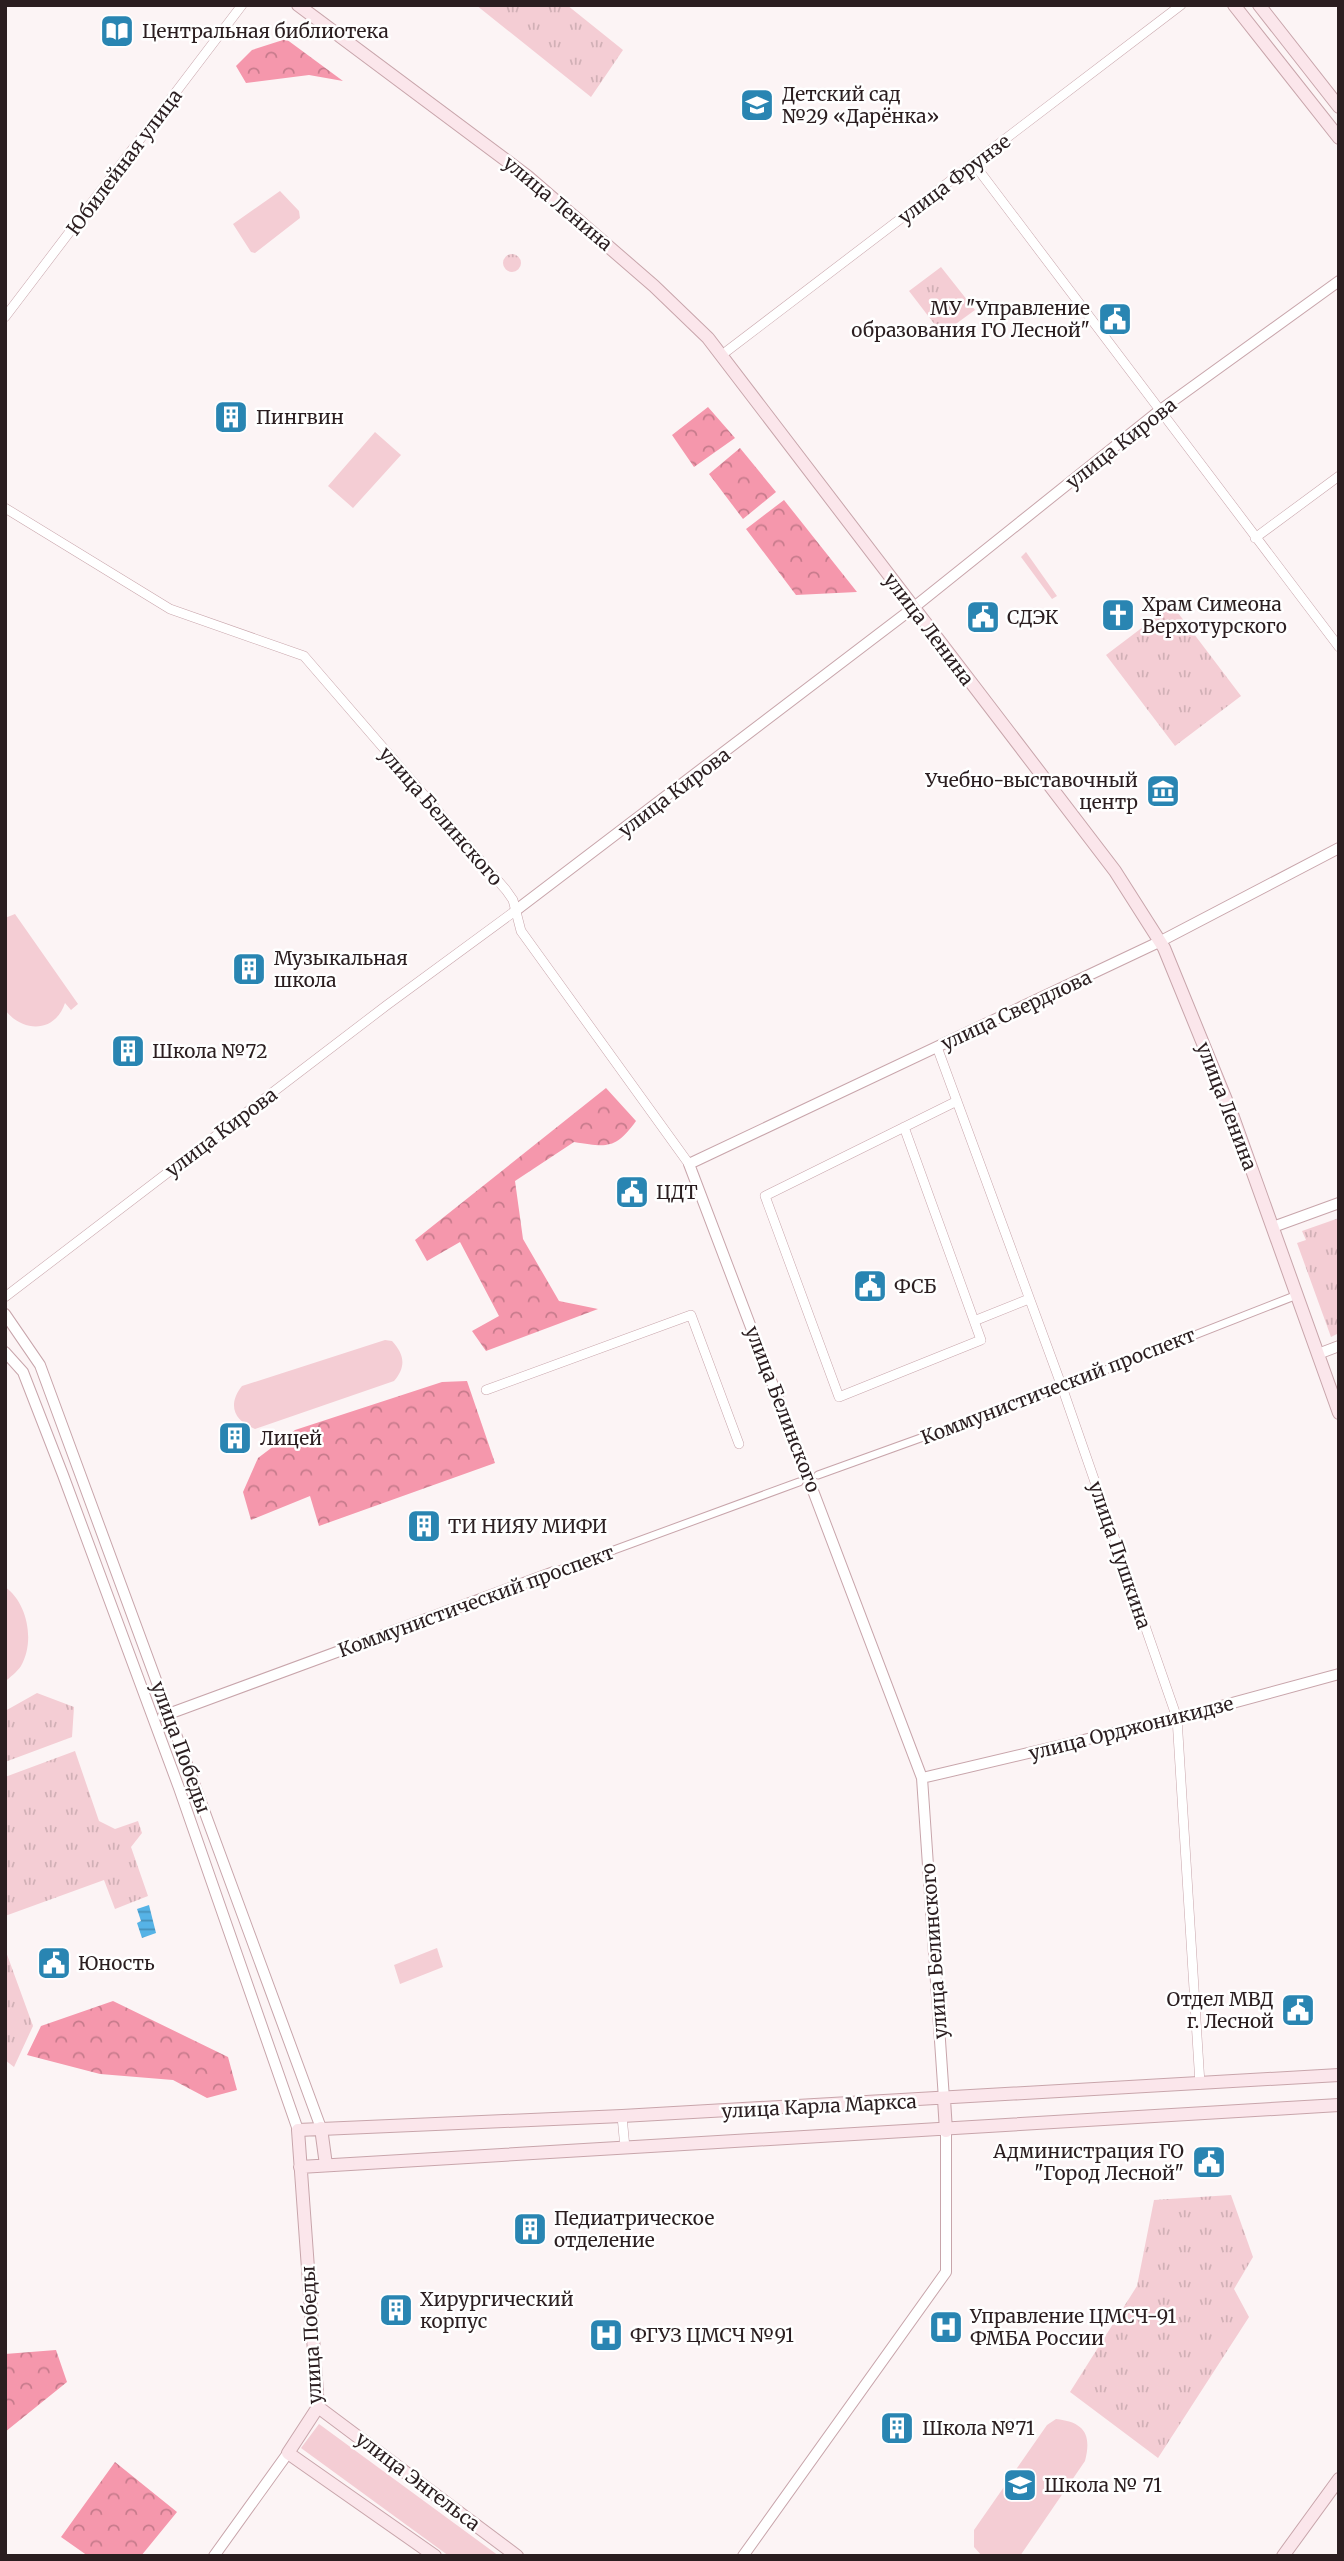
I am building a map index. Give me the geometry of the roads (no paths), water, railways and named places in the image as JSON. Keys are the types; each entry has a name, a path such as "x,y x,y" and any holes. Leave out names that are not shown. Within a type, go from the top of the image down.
{"main road":[{"name":"улица Ленина","path":"298,5 327,22 527,176 654,286 724,354 1115,872 1163,940 1236,1116 1276,1226 1297,1295 1321,1352 1339,1413"},
{"path":"311,5 327,22"},
{"path":"1234,5 1339,138"},
{"path":"1259,5 1339,107"},
{"path":"1276,1226 1321,1352 1339,1393"},
{"name":"улица Карла Маркса","path":"298,2130 944,2099 1339,2075"},
{"name":"улица Белинского","path":"944,2099 946,2130"},
{"name":"улица Карла Маркса","path":"326,2165 1339,2105"},
{"name":"улица Победы","path":"321,2128 326,2165"},
{"name":"улица Победы","path":"288,2453 318,2407 298,2130"},
{"path":"300,2167 326,2165"},
{"name":"улица Энгельса","path":"318,2407 517,2556"},
{"path":"288,2453 435,2556"},
{"path":"1283,2556 1339,2479"}],"street":[{"name":"Юбилейная улица","path":"5,317 242,5"},
{"name":"улица Фрунзе","path":"724,354 1181,5"},
{"path":"974,164 1339,647"},
{"name":"улица Кирова","path":"5,1297 916,606 1159,411 1339,281"},
{"path":"1255,537 1339,476"},
{"name":"улица Белинского","path":"5,508 170,609 304,656 506,890 521,931 689,1164 922,1779 944,2099"},
{"name":"улица Свердлова","path":"689,1164 1163,940 1339,848"},
{"name":"улица Пушкина","path":"937,1047 1062,1387 1177,1718 1200,2084"},
{"path":"904,1127 981,1340 839,1397 765,1196 904,1127 957,1101"},
{"path":"1276,1226 1339,1203"},
{"name":"Коммунистический проспект","path":"818,1475 1062,1387 1297,1295"},
{"path":"974,1321 1029,1299"},
{"name":"улица Победы","path":"5,1314 40,1365 321,2128"},
{"path":"486,1390 691,1315 739,1444"},
{"path":"1321,1352 1339,1346"},
{"name":"улица Победы","path":"5,1352 23,1372 153,1720 298,2130"},
{"name":"Коммунистический проспект","path":"153,1720 799,1482"},
{"name":"улица Орджоникидзе","path":"922,1779 1177,1718 1339,1674"},
{"path":"622,2116 625,2148"},
{"name":"улица Белинского","path":"743,2556 946,2272 946,2130"},
{"name":"улица Победы","path":"215,2556 288,2453"}],"water":[{"path":"149,1905 156,1933 142,1938 137,1923 141,1921 137,1909"}],"place":[{"name":"Центральная библиотека","path":"117,31"},
{"name":"Детский сад №29 «Дарёнка»","path":"757,105"},
{"name":"МУ \"Управление образования ГО Лесной\"","path":"1115,319"},
{"name":"Пингвин","path":"231,417"},
{"name":"Храм Симеона Верхотурского","path":"1118,615"},
{"name":"СДЭК","path":"983,617"},
{"name":"Учебно-выставочный центр","path":"1163,791"},
{"name":"Музыкальная школа","path":"249,969"},
{"name":"Школа №72","path":"128,1051"},
{"name":"ЦДТ","path":"632,1192"},
{"name":"ФСБ","path":"870,1286"},
{"name":"Лицей","path":"235,1438"},
{"name":"ТИ НИЯУ МИФИ","path":"424,1526"},
{"name":"Юность","path":"54,1963"},
{"name":"Отдел МВД г. Лесной","path":"1298,2010"},
{"name":"Администрация ГО \"Город Лесной\"","path":"1209,2162"},
{"name":"Педиатрическое отделение","path":"530,2229"},
{"name":"Хирургический корпус","path":"396,2310"},
{"name":"Управление ЦМСЧ-91 ФМБА России","path":"946,2327"},
{"name":"ФГУЗ ЦМСЧ №91","path":"606,2335"},
{"name":"Школа №71","path":"897,2428"},
{"name":"Школа № 71","path":"1020,2485"}]}
